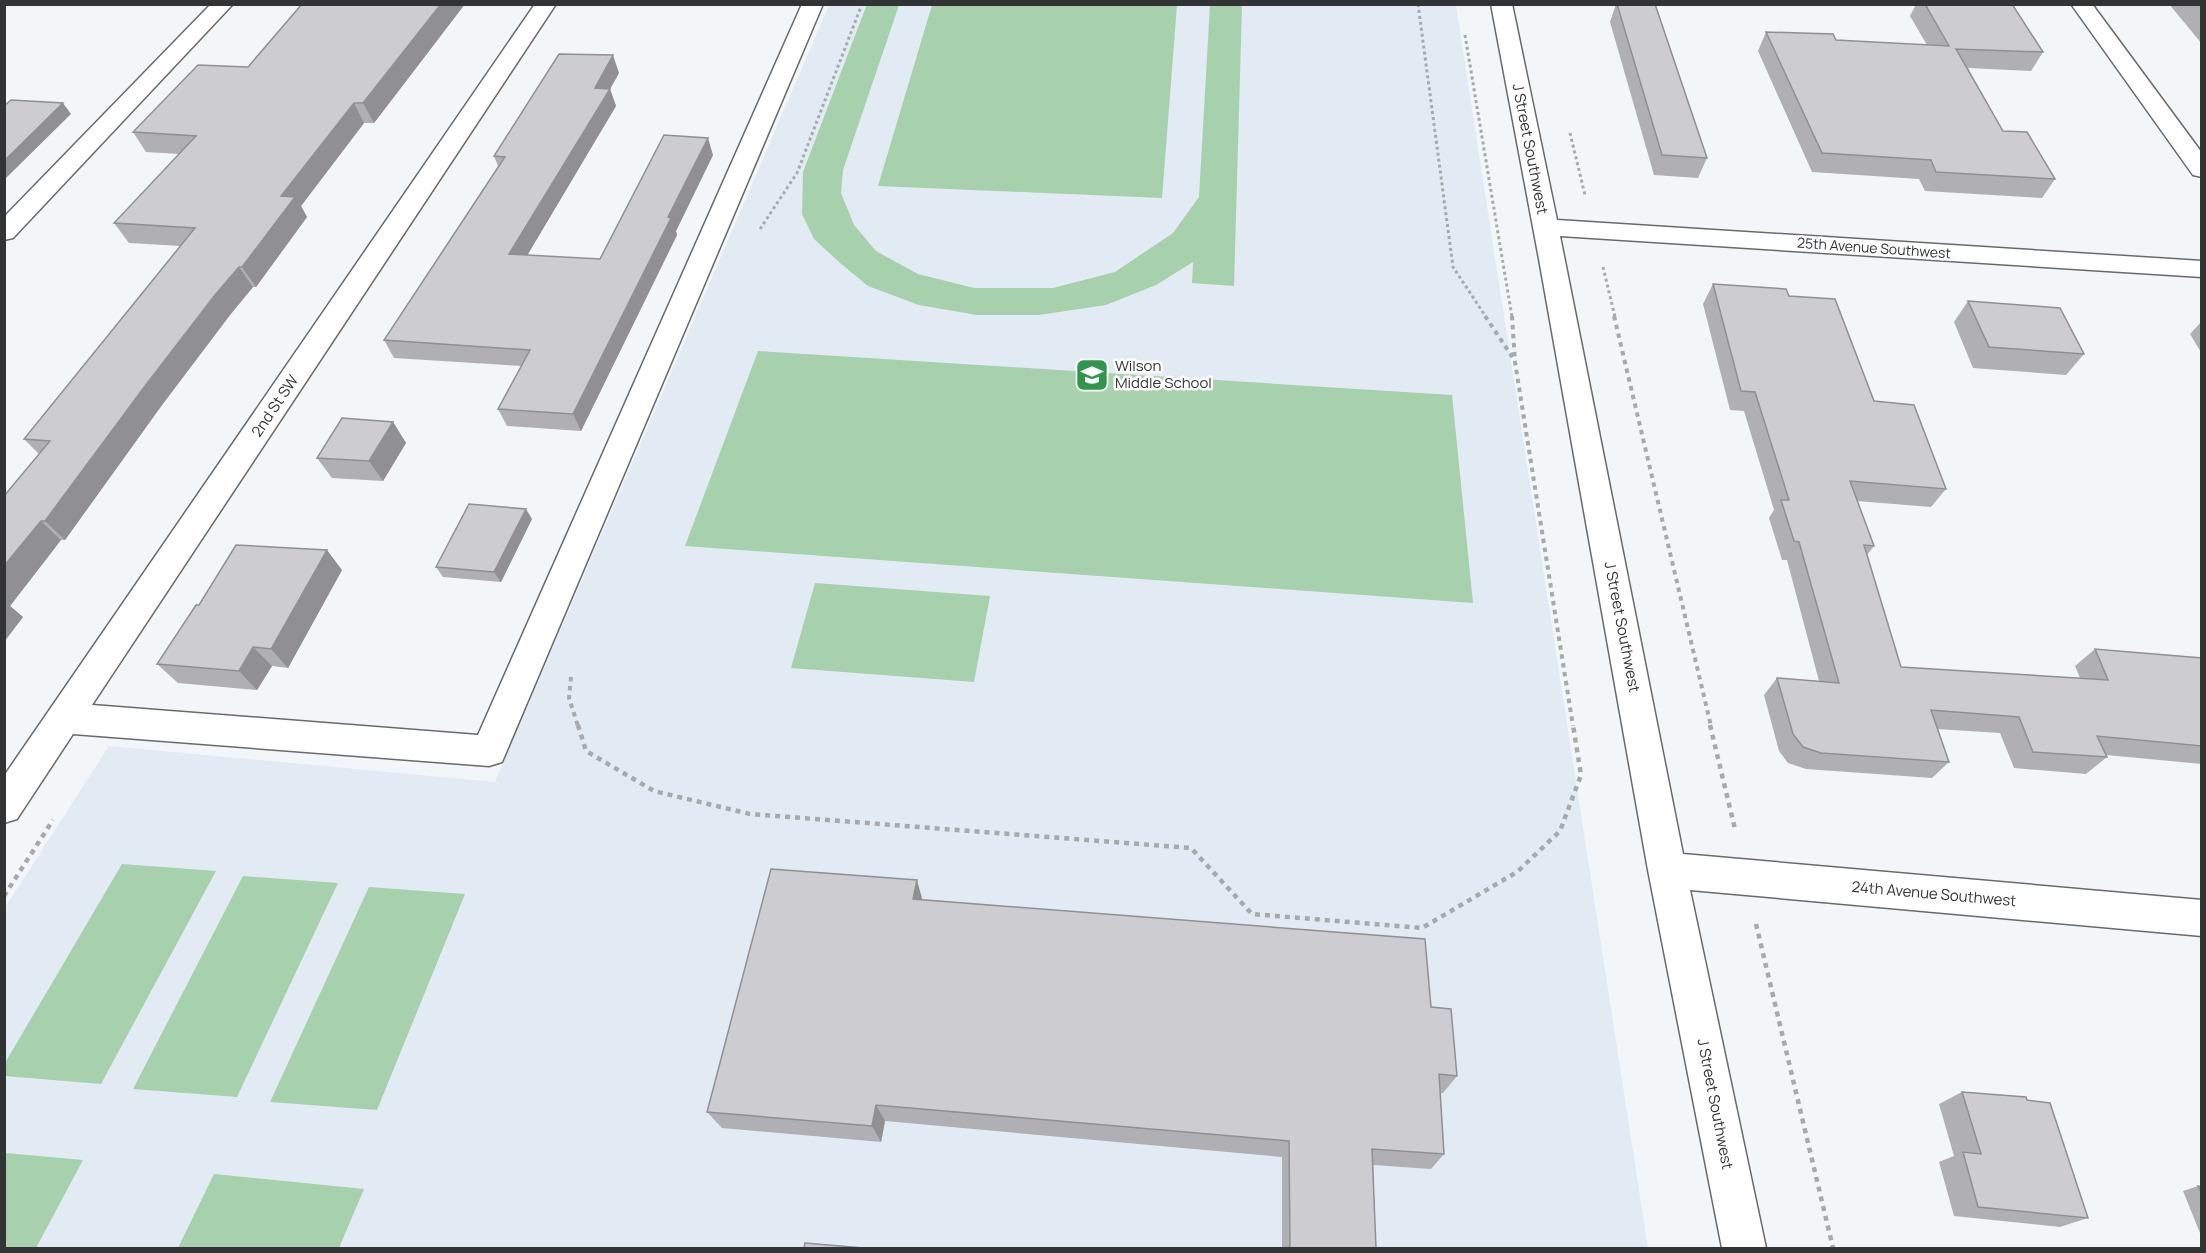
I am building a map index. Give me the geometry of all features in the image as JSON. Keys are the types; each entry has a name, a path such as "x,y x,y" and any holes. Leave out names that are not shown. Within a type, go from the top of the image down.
{"street":[{"path":"4,232 223,4"},
{"name":"2nd St SW","path":"4,807 546,4"},
{"path":"64,718 489,751 813,4"},
{"name":"J Street Southwest","path":"1501,4 1546,227 1667,870 1744,1248"},
{"path":"2081,4 2202,170"},
{"name":"25th Avenue Southwest","path":"1546,227 2202,269"},
{"name":"24th Avenue Southwest","path":"1667,870 2202,918"}],"path":[{"path":"754,239 797,173 862,4"},
{"path":"1418,4 1453,267 1515,362"},
{"path":"572,669 568,698 586,751 654,791 750,814 1191,848 1252,914 1422,928 1517,872 1560,831 1581,775 1515,362 1512,310 1464,27"},
{"path":"1602,262 1735,829"},
{"path":"1756,924 1833,1248"}],"shaded area":[{"name":"Wilson Middle School","path":"829,5 1456,5 1648,1248 5,1248 4,909 109,746 495,782"}],"green space":[{"path":"867,4 899,5 843,170 841,193 854,225 876,251 918,274 974,288 1053,288 1115,272 1173,233 1199,197 1210,5 1242,5 1234,286 1192,283 1193,262 1156,285 1106,305 1039,315 977,315 919,305 868,286 814,239 802,214 803,172"},
{"path":"932,5 1177,5 1162,198 878,186"},
{"path":"758,351 1452,395 1473,603 685,546"},
{"path":"815,583 990,596 974,682 791,668"},
{"path":"122,864 216,871 101,1084 5,1076 5,1063"},
{"path":"243,876 338,883 237,1097 133,1089"},
{"path":"369,887 465,894 377,1110 270,1102"},
{"path":"5,1153 83,1160 36,1248 5,1248"},
{"path":"214,1174 364,1189 339,1248 178,1248"}],"building":[{"path":"302,4 441,4 363,103 354,103 281,196 295,197 242,267 239,267 215,295 45,521 41,521 4,566 4,496 50,441 24,439 195,228 114,223 196,136 133,132 198,65 248,67"},
{"path":"1617,4 1655,4 1707,158 1662,155"},
{"path":"1925,4 2012,4 2043,52 1956,49 2003,131 2027,132 2055,179 1936,172 1931,160 1822,153 1766,32 1833,34 1836,40 1949,46"},
{"path":"559,54 613,55 595,88 610,89 509,254 600,259 664,135 708,138 668,217 671,218 573,414 498,409 530,350 384,340 505,157 494,156"},
{"path":"11,100 63,103 4,161 4,106"},
{"path":"1713,284 1786,289 1789,296 1835,299 1874,401 1914,405 1946,489 1850,481 1874,546 1864,545 1901,667 2108,680 2095,649 2202,658 2202,746 2097,736 2107,757 2033,752 2019,717 1931,710 1949,762 1821,753 1803,747 1793,734 1777,678 1839,683 1799,542 1794,541 1781,500 1789,500 1755,392 1741,391"},
{"path":"1968,301 2060,308 2084,354 1989,347"},
{"path":"342,418 393,422 369,461 317,458"},
{"path":"469,504 526,509 494,572 436,567"},
{"path":"236,545 327,550 271,649 253,647 239,671 157,664 196,605 199,605"},
{"path":"771,869 917,880 913,899 1425,939 1431,1007 1451,1009 1457,1076 1439,1074 1444,1154 1372,1149 1376,1248 1290,1248 1289,1141 876,1105 872,1126 707,1112"},
{"path":"1962,1092 2026,1097 2027,1100 2050,1103 2088,1218 1978,1207 1963,1152 1981,1154"},
{"path":"805,1243 864,1248 804,1248"}],"place":[{"name":"Wilson Middle School","path":"1092,375"}]}
